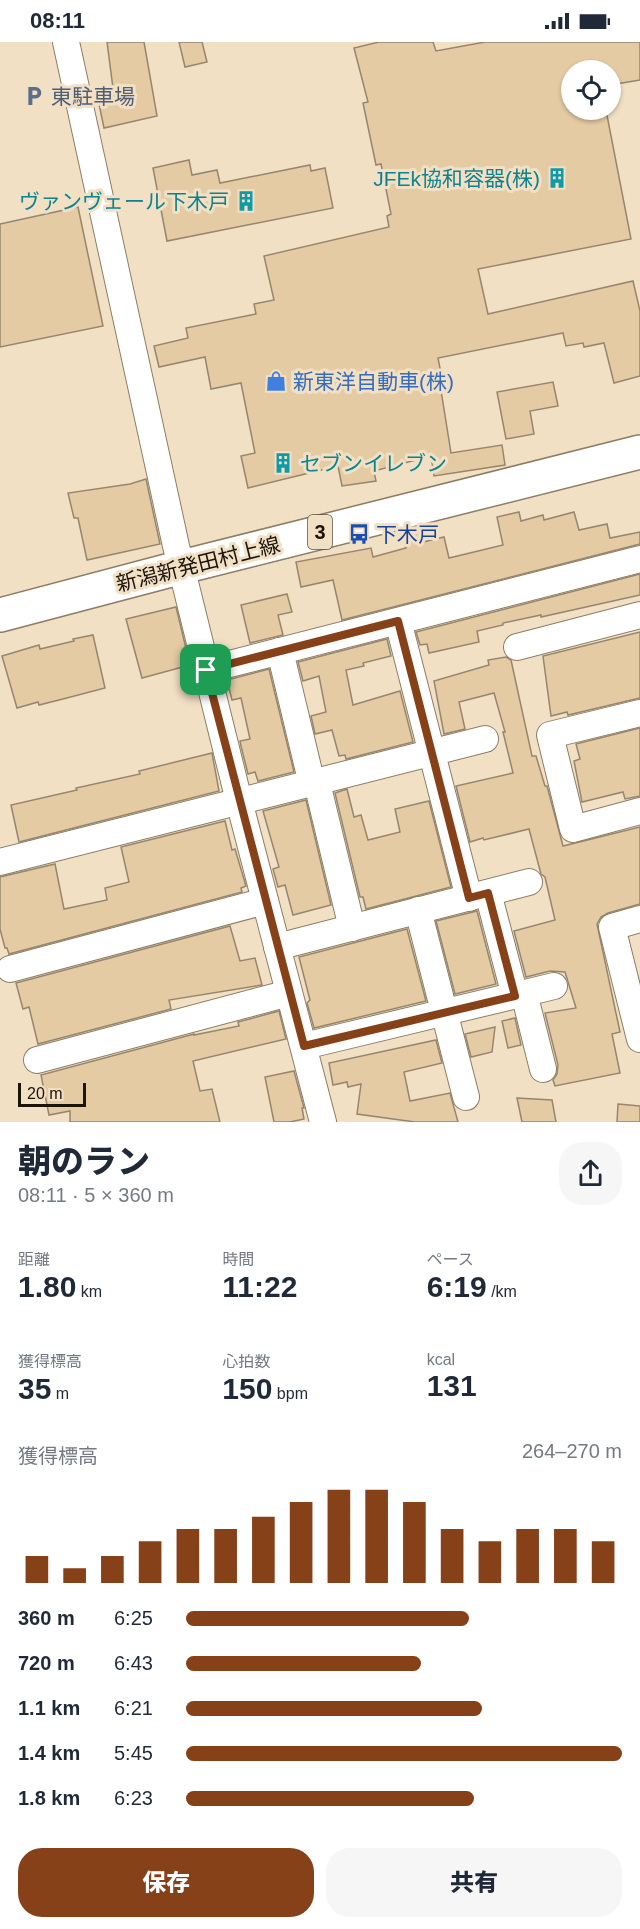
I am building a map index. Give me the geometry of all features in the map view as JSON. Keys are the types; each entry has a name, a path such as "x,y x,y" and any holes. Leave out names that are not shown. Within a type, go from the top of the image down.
{"main road":[{"name":"新潟新発田村上線","path":"0,615 640,452"}],"street":[{"path":"66,42 206,670 323,1122"},
{"path":"206,670 640,559"},
{"path":"517,647 640,615"},
{"path":"398,621 432,753 478,895 519,995 543,1069"},
{"path":"280,651 352,928"},
{"path":"640,713 550,735 573,828 640,811"},
{"path":"0,862 485,739"},
{"path":"277,947 529,882"},
{"path":"10,969 265,901"},
{"path":"418,910 466,1097"},
{"path":"640,919 612,927 640,1038"},
{"path":"304,1046 554,986"},
{"path":"37,1060 290,993"}],"building":[{"path":"107,42 144,42 157,116 104,128 98,99 114,96"},
{"path":"179,42 202,42 207,62 185,67"},
{"path":"379,42 433,42 436,51 485,42 640,42 640,80 621,83 621,60 561,60 561,120 608,120 631,239 478,269 488,314 633,281 640,311 640,376 614,383 604,343 584,347 583,343 566,346 563,333 438,358 451,453 502,445 505,465 434,476 431,456 374,471 376,481 342,486 338,466 248,488 241,456 255,453 241,383 211,389 205,357 159,367 154,346 188,338 186,328 256,314 254,304 274,300 264,256 389,227 387,216 391,214 381,164 376,165 363,103 368,102 354,48"},
{"name":"ヴァンヴェール下木戸","path":"189,160 192,175 217,170 220,183 310,165 311,171 325,168 333,208 167,241 153,168"},
{"path":"78,207 103,326 0,347 0,224"},
{"path":"553,382 558,406 530,411 534,434 506,439 497,392"},
{"path":"146,479 160,544 87,560 78,518 74,518 68,493 130,484"},
{"path":"519,512 521,521 543,515 544,520 574,512 579,530 607,524 610,538 640,532 640,544 342,620 333,580 301,587 296,562 371,548 373,557 406,548 403,536 420,532 423,542 444,537 449,558 503,545 497,517"},
{"path":"640,574 640,595 503,623 503,625 477,631 479,642 429,653 427,644 420,645 416,632"},
{"path":"287,594 292,612 278,615 283,635 250,643 241,605"},
{"path":"176,607 190,665 142,678 126,619"},
{"path":"640,632 640,698 568,715 567,712 551,716 543,656"},
{"path":"93,635 105,688 39,705 38,702 17,708 2,656 39,645 40,649"},
{"path":"387,639 391,656 346,670 353,705 400,691 413,742 346,759 345,755 339,756 332,730 315,734 311,716 326,712 319,676 303,681 298,662"},
{"path":"506,657 511,660 532,756 536,756 545,786 547,786 563,846 640,827 640,904 608,913 601,917 597,924 620,1032 612,1034 620,1073 555,1086 553,1080 557,1074 558,1065 545,1013 576,1008 565,972 550,971 526,977 514,931 555,920 545,877 541,874 529,829 470,842 456,786 513,773 494,693 459,702 465,729 444,734 434,681 489,665 488,660"},
{"path":"269,669 294,772 258,781 255,772 248,774 241,746 240,741 250,739 241,698 232,700 227,680"},
{"path":"640,728 640,796 625,799 623,792 582,802 574,761 580,759 576,744"},
{"path":"212,753 219,791 19,842 11,805 140,774 139,771"},
{"path":"347,789 354,817 361,815 368,840 400,832 395,809 429,801 451,887 366,909 363,897 360,897 335,793"},
{"path":"306,800 331,905 293,915 285,885 278,887 273,869 279,867 263,811"},
{"path":"225,821 232,850 235,849 246,886 241,888 242,892 9,954 5,948 0,929 0,877 55,864 64,909 107,900 105,888 129,882 121,847"},
{"path":"477,911 496,984 455,994 436,921"},
{"path":"230,926 240,961 255,958 262,985 169,1000 171,1009 38,1044 29,1007 23,1009 16,983"},
{"path":"407,929 426,1001 314,1028 307,1003 310,1000 299,957"},
{"path":"279,1011 286,1039 193,1061 200,1091 212,1089 220,1122 70,1122 70,1111 49,1115 41,1075 194,1034 239,1026 238,1022"},
{"path":"515,1018 521,1045 508,1048 502,1021"},
{"path":"495,1027 492,1052 471,1057 465,1034"},
{"path":"436,1040 442,1063 404,1072 410,1101 450,1093 458,1122 415,1122 357,1114 361,1084 348,1087 347,1082 333,1085 329,1063"},
{"path":"294,1071 304,1108 302,1108 304,1119 274,1122 265,1077"},
{"path":"517,1098 552,1100 556,1122 522,1122"},
{"path":"618,1104 640,1106 640,1122 617,1122"}],"place":[{"name":"東駐車場","path":"34,96"},
{"name":"JFEk協和容器(株)","path":"557,178"},
{"name":"ヴァンヴェール下木戸","path":"246,201"},
{"name":"新東洋自動車(株)","path":"276,381"},
{"name":"セブンイレブン","path":"283,463"},
{"name":"下木戸","path":"359,534"}],"route":[{"path":"398,621 469,898 488,893 515,996 304,1046 206,670 398,621"}]}
